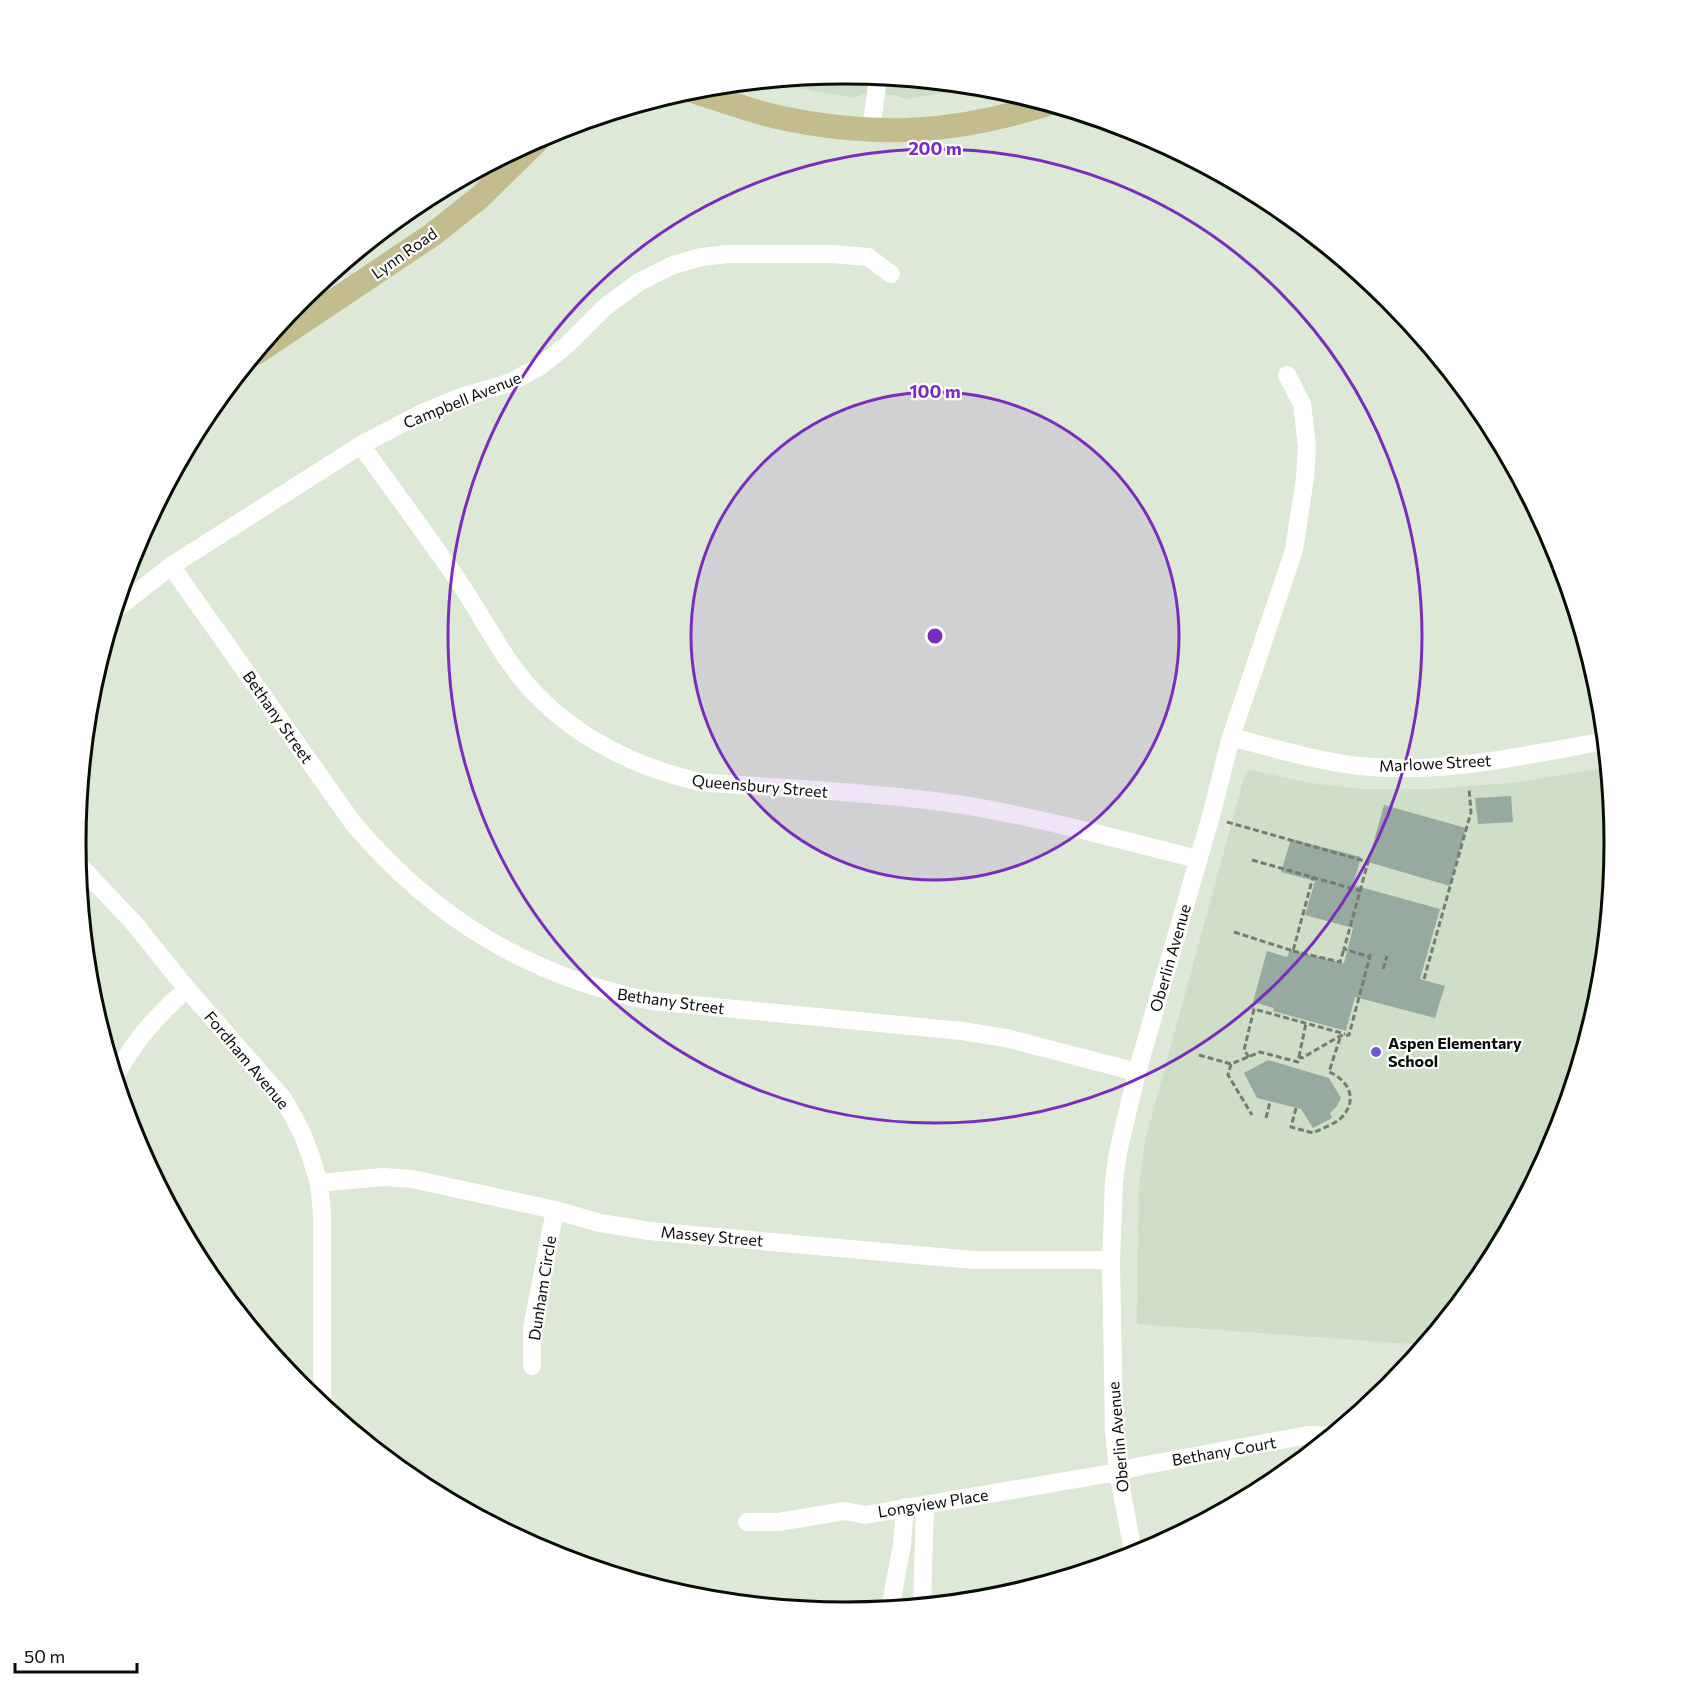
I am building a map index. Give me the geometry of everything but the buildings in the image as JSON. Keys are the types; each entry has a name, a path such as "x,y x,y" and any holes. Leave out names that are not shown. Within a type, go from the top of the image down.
{"main road":[{"path":"711,96 776,116 838,128 871,130 923,130 986,122 1033,108"},
{"name":"Lynn Road","path":"279,338 432,235 480,197 520,157"}],"street":[{"path":"871,130 877,85"},
{"name":"Campbell Avenue","path":"125,602 171,566 362,445 422,413 461,397 509,383 538,367 567,345 605,307 639,282 673,266 701,257 728,254 832,254 868,256 891,274"},
{"name":"Oberlin Avenue","path":"1132,1547 1118,1472 1114,1431 1111,1260 1114,1182 1118,1152 1137,1072 1211,816 1231,737 1294,550 1300,517 1307,447 1302,404 1287,375"},
{"name":"Queensbury Street","path":"362,445 458,580 509,662 532,690 551,710 606,748 630,760 700,782 922,800 965,806 1036,819 1198,860"},
{"name":"Bethany Street","path":"171,566 347,815 370,844 433,903 459,923 511,953 589,986 619,995 652,1001 962,1031 1005,1038 1137,1072"},
{"name":"Marlowe Street","path":"1231,737 1309,758 1361,766 1402,767 1452,765 1514,758 1599,742"},
{"name":"Fordham Avenue","path":"87,874 133,922 187,989 284,1100 301,1131 319,1183 322,1213 322,1394"},
{"path":"120,1068 148,1025 187,989"},
{"name":"Massey Street","path":"319,1183 383,1177 412,1179 649,1231 972,1260 1111,1260"},
{"name":"Dunham Circle","path":"532,1366 532,1328 555,1210"},
{"name":"Bethany Court","path":"1118,1472 1308,1435 1321,1436"},
{"name":"Longview Place","path":"747,1522 778,1522 845,1511 865,1515 1118,1472"},
{"path":"922,1599 925,1504"},
{"path":"892,1601 902,1545 905,1507"}],"path":[{"path":"1424,979 1470,812 1469,788"},
{"path":"1211,816 1368,862 1340,962 1293,951 1234,932"},
{"path":"1252,860 1361,891"},
{"path":"1293,951 1313,877"},
{"path":"1344,949 1371,955 1348,1035"},
{"path":"1383,969 1387,956"},
{"path":"1249,1057 1244,1050 1254,1009 1348,1035"},
{"path":"1199,1055 1231,1064 1260,1053 1298,1062 1306,1023"},
{"path":"1299,1057 1302,1058 1340,1036 1348,1035"},
{"path":"1296,1108 1291,1126 1313,1133 1342,1118 1350,1105 1351,1091 1348,1086 1339,1077 1329,1072 1340,1036"},
{"path":"1231,1064 1228,1075 1252,1115"},
{"path":"1266,1118 1270,1102"}],"shaded area":[{"path":"846,84 952,91 906,99 895,95 863,94 855,98 789,87"},
{"name":"Aspen Elementary School","path":"1599,769 1605,844 1603,893 1599,943 1590,992 1565,1088 1527,1179 1477,1265 1417,1344 1137,1324 1139,1184 1145,1141 1245,774 1250,770 1311,783 1362,789 1431,789 1511,783"}],"place":[{"name":"Aspen Elementary School","path":"1376,1052"}]}
